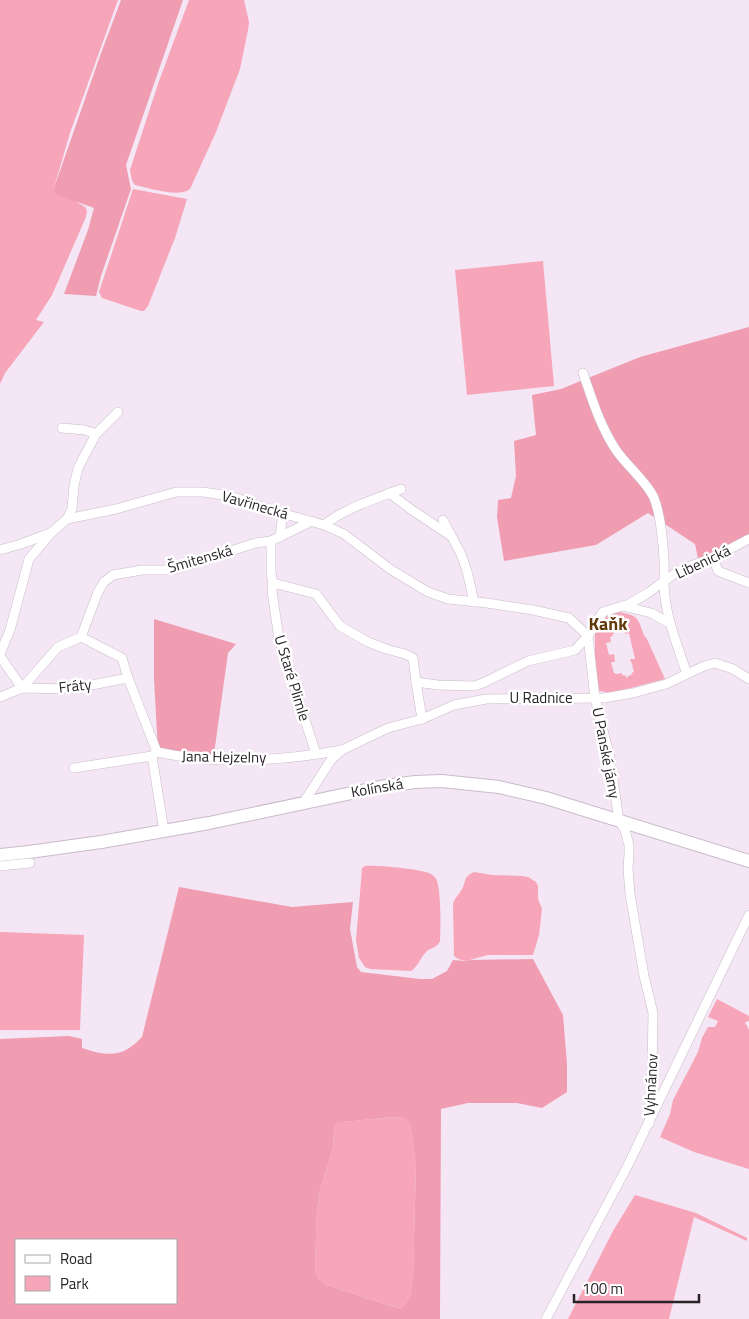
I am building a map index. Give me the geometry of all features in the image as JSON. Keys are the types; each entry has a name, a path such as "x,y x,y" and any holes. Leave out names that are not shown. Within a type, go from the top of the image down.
{"street":[{"path":"583,373 599,418 616,451 654,496 659,514 665,566 664,581 629,604 603,612 588,636 595,698"},
{"path":"22,688 0,655 10,630 29,559 50,533 67,519 72,509 78,468 96,434 118,412"},
{"path":"62,428 85,430 96,434"},
{"path":"324,525 330,520 378,497 401,489"},
{"name":"Vavřinecká","path":"67,519 116,509 176,492 203,492 230,496 280,513 312,521 344,534 390,569 428,592 448,599 534,610 568,618 588,636"},
{"path":"390,493 453,538"},
{"path":"280,513 282,520 280,537"},
{"path":"443,520 461,554 474,602"},
{"name":"Šmitenská","path":"81,637 98,592 104,582 113,575 142,570 172,570 255,543 271,541 312,521"},
{"path":"0,550 50,533"},
{"name":"Libenická","path":"687,674 669,623 664,596 664,581 682,569 713,558 749,539"},
{"name":"U Staré Plimle","path":"271,541 272,591 278,639 316,754"},
{"path":"21,544 29,559"},
{"path":"713,558 718,571 749,583"},
{"path":"273,583 316,594 340,626 368,642 413,658 422,719"},
{"path":"622,606 651,613 669,623"},
{"name":"U Radnice","path":"416,682 474,686 528,661 575,650 588,636"},
{"path":"0,696 22,688 58,647 81,637 122,658 154,754 164,831"},
{"name":"U Panské jámy","path":"619,821 610,758 595,698 633,693 666,684 704,666 715,663 733,669 749,679"},
{"name":"Fráty","path":"22,688 71,689 128,678"},
{"path":"483,683 486,699"},
{"name":"U Radnice","path":"304,802 331,760 342,750 388,728 422,719 454,705 486,699 595,698"},
{"name":"Jana Hejzelny","path":"74,768 154,754 218,760 287,758 342,750"},
{"name":"Kolínská","path":"0,854 101,842 216,821 380,787 415,782 442,781 499,787 546,798 749,861"},
{"name":"Vyhnánov","path":"619,821 625,830 629,845 630,894 644,976 653,1012 649,1124"},
{"path":"0,866 30,863"},
{"name":"Vyhnánov","path":"649,1124 749,914"},
{"path":"546,1319 649,1124"}],"green space":[{"path":"0,0 118,0 70,133 54,188 85,207 87,211 86,217 52,295 36,320 44,322 5,373 0,384"},
{"path":"189,0 244,0 249,22 240,69 216,132 190,189 179,193 135,185 132,181 130,170 158,84"},
{"path":"133,189 187,199 175,238 148,306 144,311 102,298 99,292"},
{"path":"543,261 554,386 467,395 455,270"},
{"path":"619,612 631,615 637,619 665,679 611,693 599,691 595,667 595,629 606,614","holes":["624,625 625,634 629,633 635,659 630,659 634,672 626,678 626,676 622,676 622,673 614,673 611,662 615,662 614,654 609,655 606,643 611,642 610,637 614,634 612,627"]},
{"path":"365,866 426,872 434,876 438,883 440,941 425,953 411,971 370,969 365,967 359,958 356,940 362,868"},
{"path":"474,872 528,877 536,882 538,886 538,899 542,909 539,935 533,955 488,955 466,961 454,956 453,904 466,878"},
{"path":"0,932 84,935 80,1030 0,1030"},
{"path":"717,999 749,1016 749,1021 745,1022 749,1030 749,1169 694,1152 660,1137 670,1114 673,1100 698,1052 702,1038 708,1027 715,1027 718,1021 708,1017"},
{"path":"393,1117 403,1118 410,1123 416,1164 413,1277 410,1296 402,1308 390,1306 327,1285 318,1278 315,1265 317,1210 320,1190 333,1148 336,1124"},
{"path":"635,1195 696,1213 747,1238 747,1241 694,1217 669,1319 568,1319 613,1231"}],"shaded area":[{"path":"121,0 183,0 126,165 131,189 96,296 64,294 88,230 94,208 58,195 54,192 54,188"},
{"path":"749,327 749,538 699,563 695,544 648,513 596,545 504,561 497,517 498,500 511,498 516,476 514,441 536,435 532,395 561,389 640,357"},
{"path":"154,619 236,644 228,653 213,761 158,751 154,679"},
{"path":"179,887 292,907 353,902 350,929 357,967 361,972 432,979 447,971 453,960 533,959 563,1015 567,1092 542,1108 517,1103 468,1103 441,1109 440,1319 0,1319 0,1039 69,1036 82,1039 82,1048 99,1053 112,1054 133,1046 142,1037","holes":["393,1117 403,1118 410,1123 416,1164 413,1277 410,1296 401,1308 327,1285 318,1278 315,1265 317,1210 320,1190 333,1148 336,1124"]}],"district":[{"name":"Kaňk","path":"608,624"}]}
